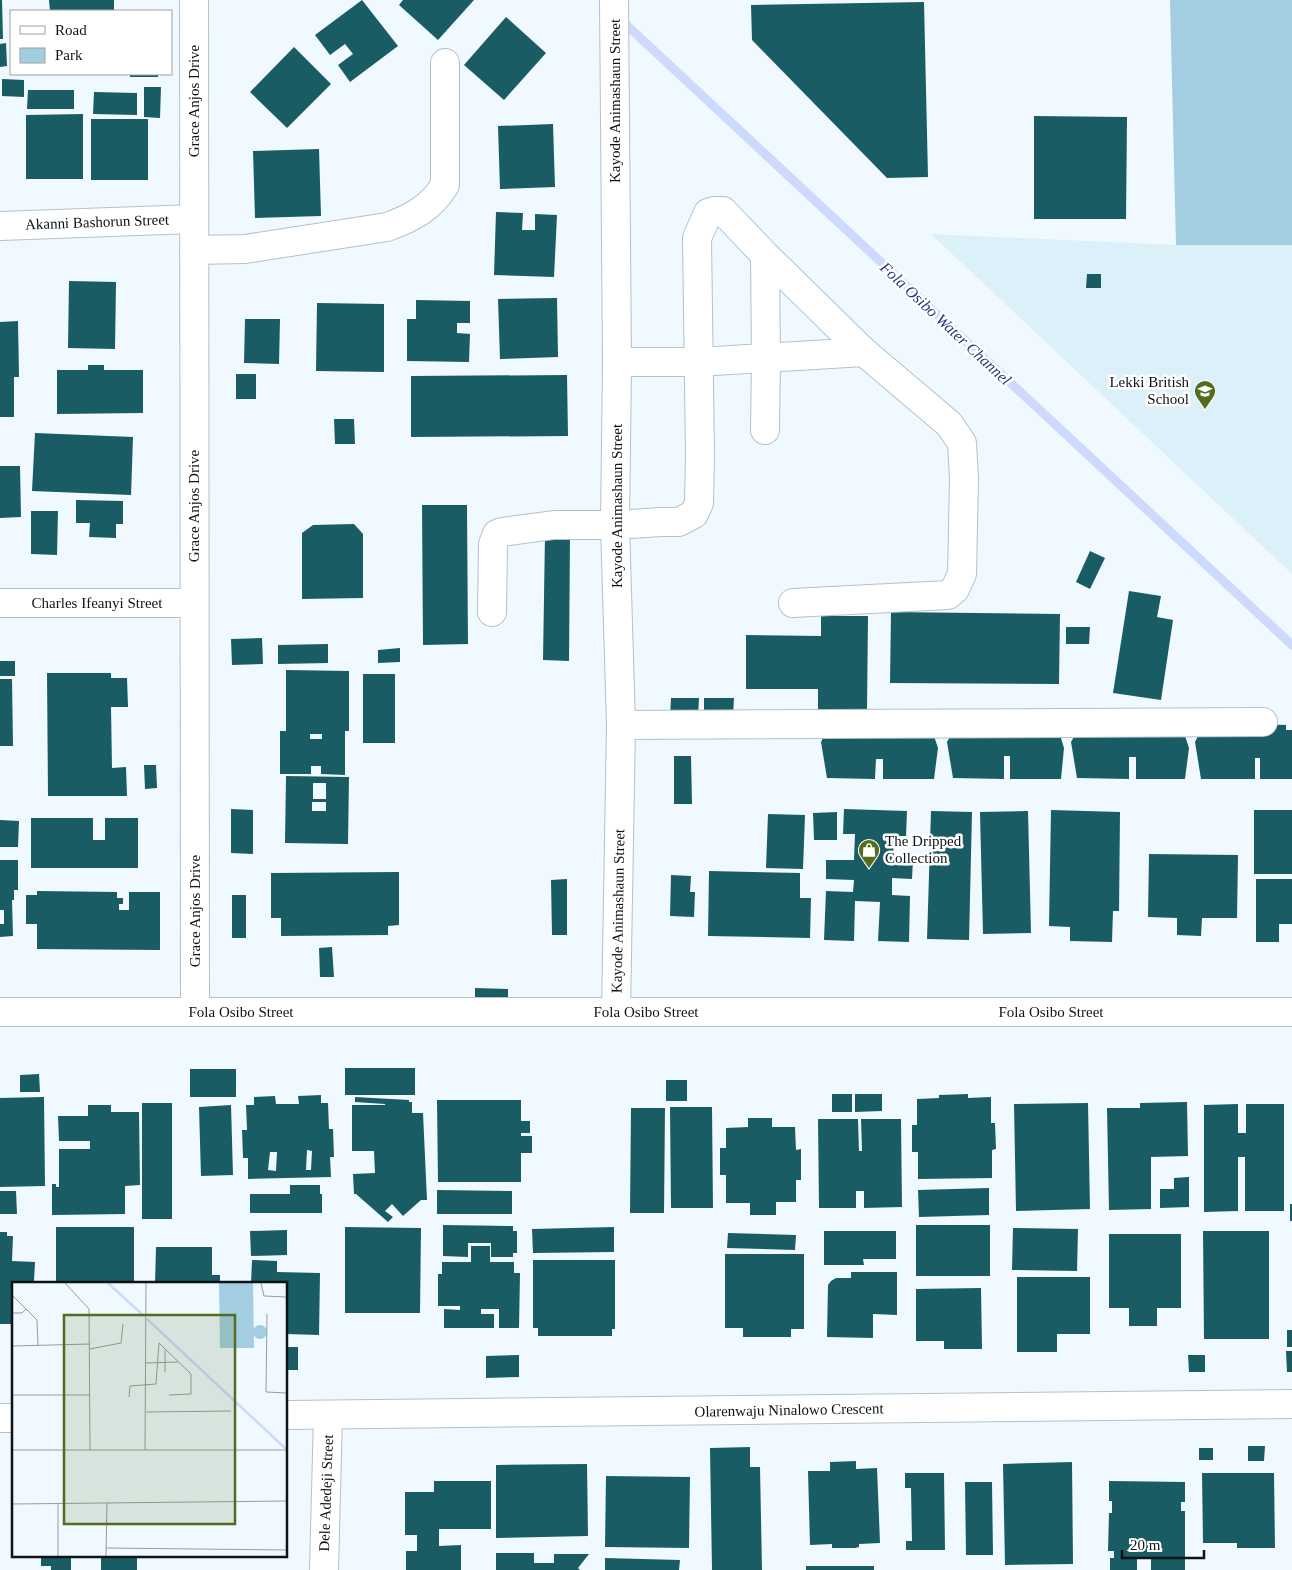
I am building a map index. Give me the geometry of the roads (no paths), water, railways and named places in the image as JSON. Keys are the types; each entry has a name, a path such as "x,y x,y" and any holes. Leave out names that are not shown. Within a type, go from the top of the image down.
{"street":[{"name":"Grace Anjos Drive","path":"194,0 195,1012"},
{"name":"Kayode Animashaun Street","path":"614,0 617,362 615,525 621,725 616,1012"},
{"path":"194,250 245,248 387,227 407,220 430,204 440,194 445,185 445,63"},
{"path":"492,612 493,544 497,534 508,530 554,525 679,522 694,514 699,503 700,484 697,238 708,213 714,211 723,211 764,255 864,352 949,424 962,443 964,479 962,574 956,589 948,594 792,603"},
{"name":"Akanni Bashorun Street","path":"0,226 194,219"},
{"path":"764,255 766,359 764,430"},
{"path":"617,362 698,362 864,352"},
{"name":"Charles Ifeanyi Street","path":"0,603 194,603"},
{"path":"621,725 1263,722"},
{"name":"Fola Osibo Street","path":"0,1012 1292,1012"},
{"name":"Olarenwaju Ninalowo Crescent","path":"288,1415 1292,1404"},
{"name":"Dele Adedeji Street","path":"324,1570 328,1415"}],"waterway":[{"name":"Fola Osibo Water Channel","path":"619,18 1292,645"}],"place":[{"name":"Lekki British School","path":"1205,410"},
{"name":"The Dripped Collection","path":"869,869"}]}
